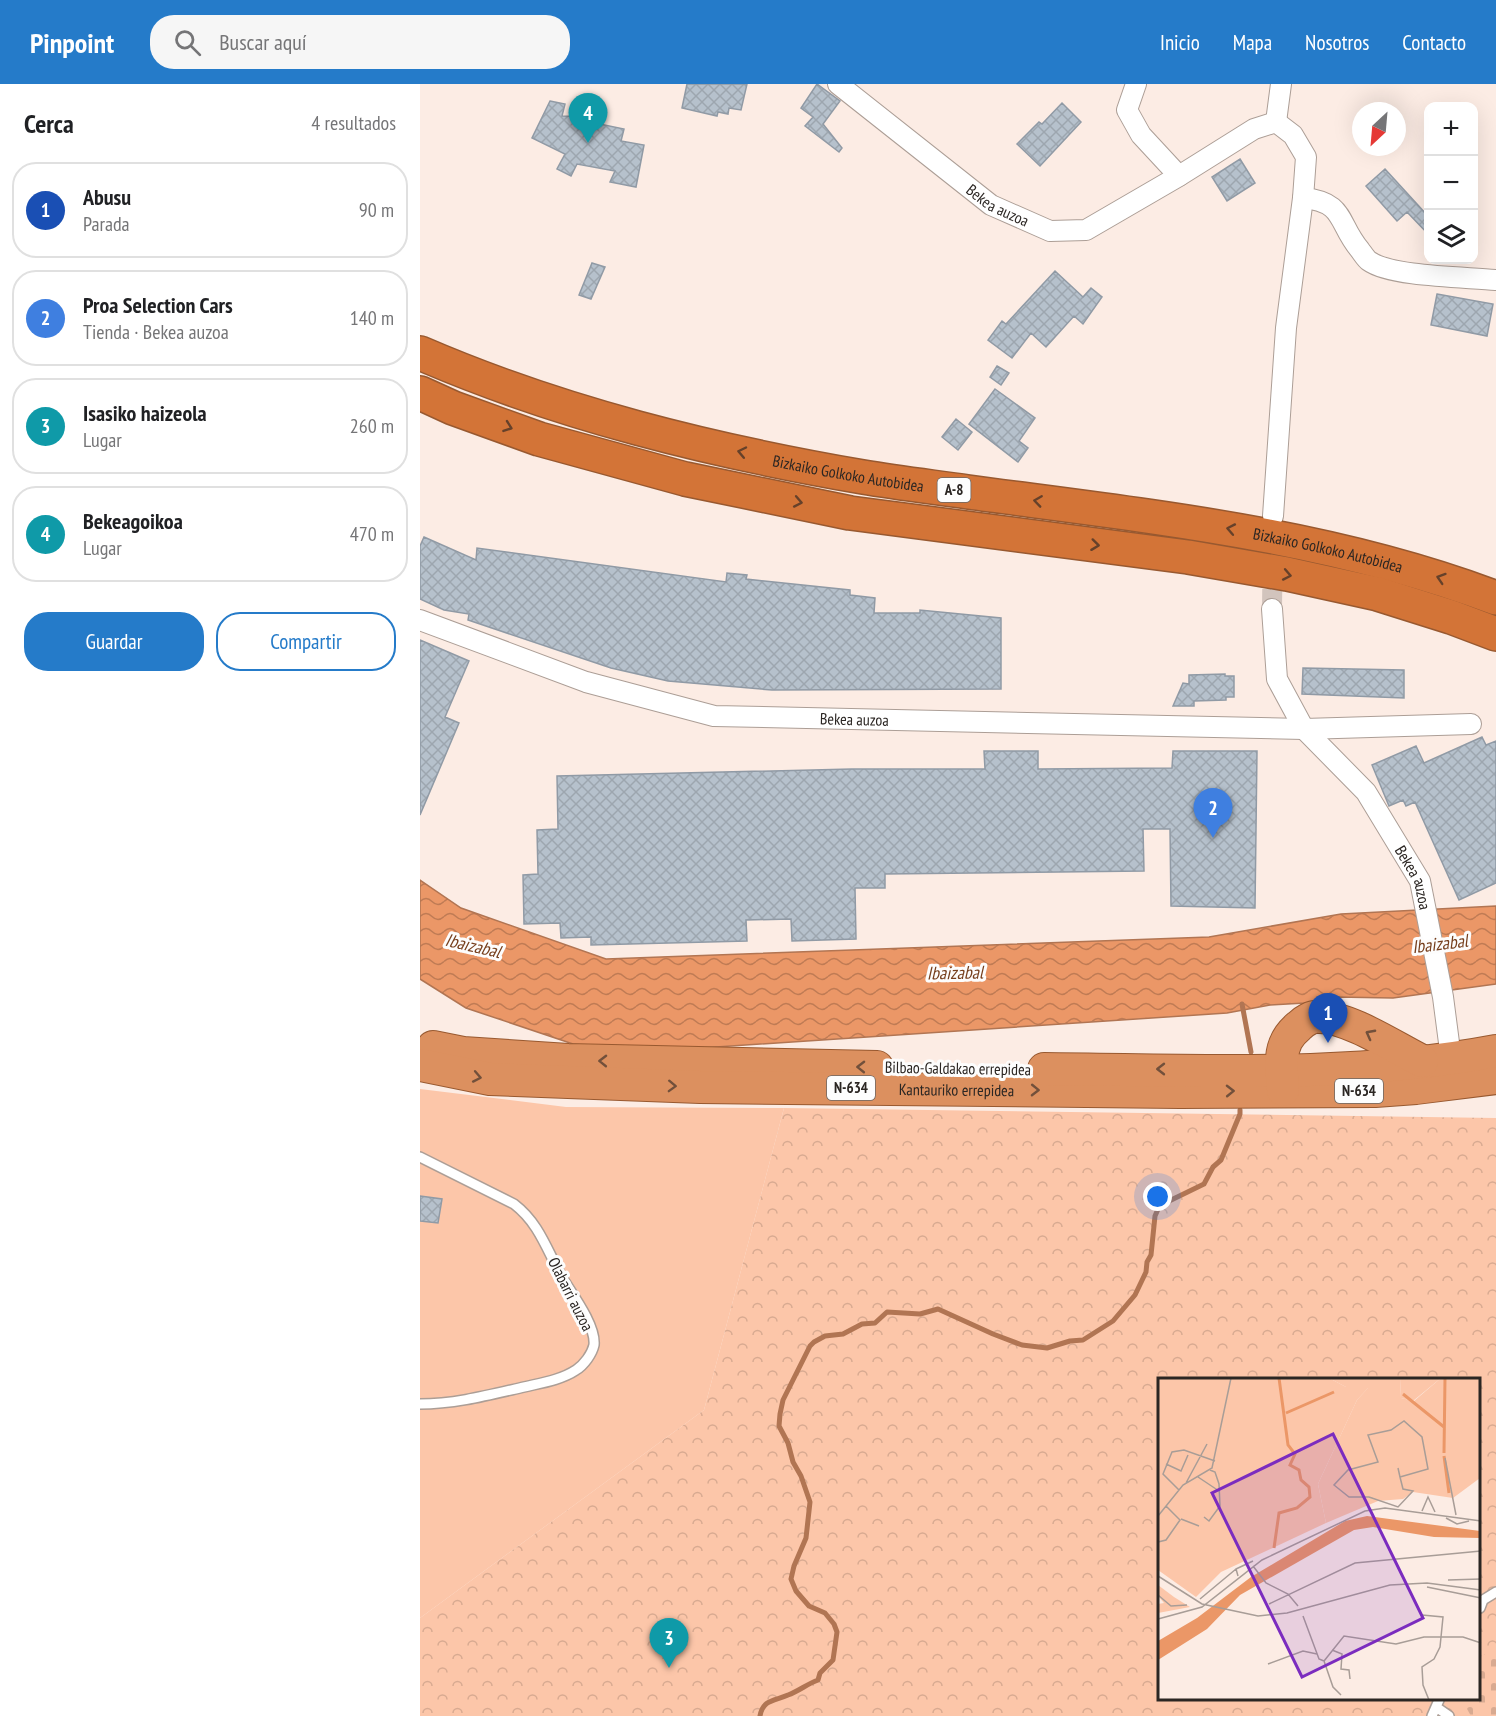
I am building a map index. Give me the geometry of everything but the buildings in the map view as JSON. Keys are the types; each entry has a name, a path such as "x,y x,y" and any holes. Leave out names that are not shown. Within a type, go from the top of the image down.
{"highway":[{"name":"Bizkaiko Golkoko Autobidea","path":"420,353 483,380 548,403 684,441 864,477 1203,524 1307,544 1409,568 1496,598"},
{"name":"Bizkaiko Golkoko Autobidea","path":"420,395 539,439 685,479 850,513 1188,557 1287,574 1378,594 1496,634"},
{"path":"1283,1080 1281,1059 1284,1044 1291,1033 1304,1021 1317,1016 1333,1018 1358,1028 1436,1068 1496,1092"},
{"name":"Bilbao-Galdakao errepidea","path":"420,1045 463,1053 568,1060 1283,1080"},
{"name":"N-634","path":"1436,1068 1496,1050"},
{"name":"Kantauriko errepidea","path":"420,1065 490,1079 700,1087 1156,1092 1283,1080 1375,1091 1436,1068 1496,1078"}],"street":[{"name":"Bekea auzoa","path":"838,84 991,205 1050,231 1086,230 1254,129 1276,122"},
{"path":"1136,84 1127,110 1141,135 1179,176"},
{"path":"1273,516 1286,328 1306,157 1293,135 1276,122 1281,84"},
{"path":"1303,198 1320,200 1333,207 1357,247 1369,261 1393,271 1496,280"},
{"name":"Bekea auzoa","path":"1272,609 1277,680 1304,729 1366,792 1420,881 1443,997 1436,1068"},
{"name":"Bekea auzoa","path":"420,620 586,682 714,716 1304,729 1471,724"}],"lane":[{"name":"Olabarri auzoa","path":"420,1157 514,1204 526,1213 538,1229 554,1264 592,1328 594,1344 588,1358 577,1370 558,1378 484,1396 439,1404 420,1404"},
{"path":"1481,1604 1483,1600 1496,1592"},
{"path":"1435,1707 1449,1716"}],"green space":[{"path":"420,1089 566,1107 784,1108 704,1410 420,1618"},
{"path":"784,1108 1496,1118 1496,1716 420,1716 420,1618 704,1410"},
{"path":"1496,1648 1496,1716 1471,1716 1463,1701 1481,1701 1481,1656"}],"water":[{"name":"Ibaizabal","path":"420,880 461,908 606,959 1209,937 1341,914 1496,906 1496,984 1393,998 1336,997 1227,1013 642,1052 573,1044 466,1008 420,979"}],"waterway":[{"path":"1242,1004 1251,1052"},
{"path":"760,1716 764,1706 770,1701 818,1680 820,1673 833,1660 837,1632 825,1613 809,1606 796,1591 791,1579 806,1538 810,1502 801,1476 793,1462 788,1443 779,1426 783,1400 810,1346 825,1336 843,1334 862,1324 875,1323 887,1312 920,1314 938,1309 1022,1345 1047,1348 1070,1341 1083,1340 1113,1321 1135,1295 1151,1255 1155,1216 1158,1209 1163,1204 1204,1184 1213,1167 1221,1160 1240,1110"}],"tunnel":[{"path":"1272,609 1273,527"}],"place":[{"name":"Bekeagoikoa","path":"588,143"},
{"name":"Proa Selection Cars","path":"1213,838"},
{"name":"Abusu","path":"1328,1043"},
{"name":"Isasiko haizeola","path":"669,1668"}]}
